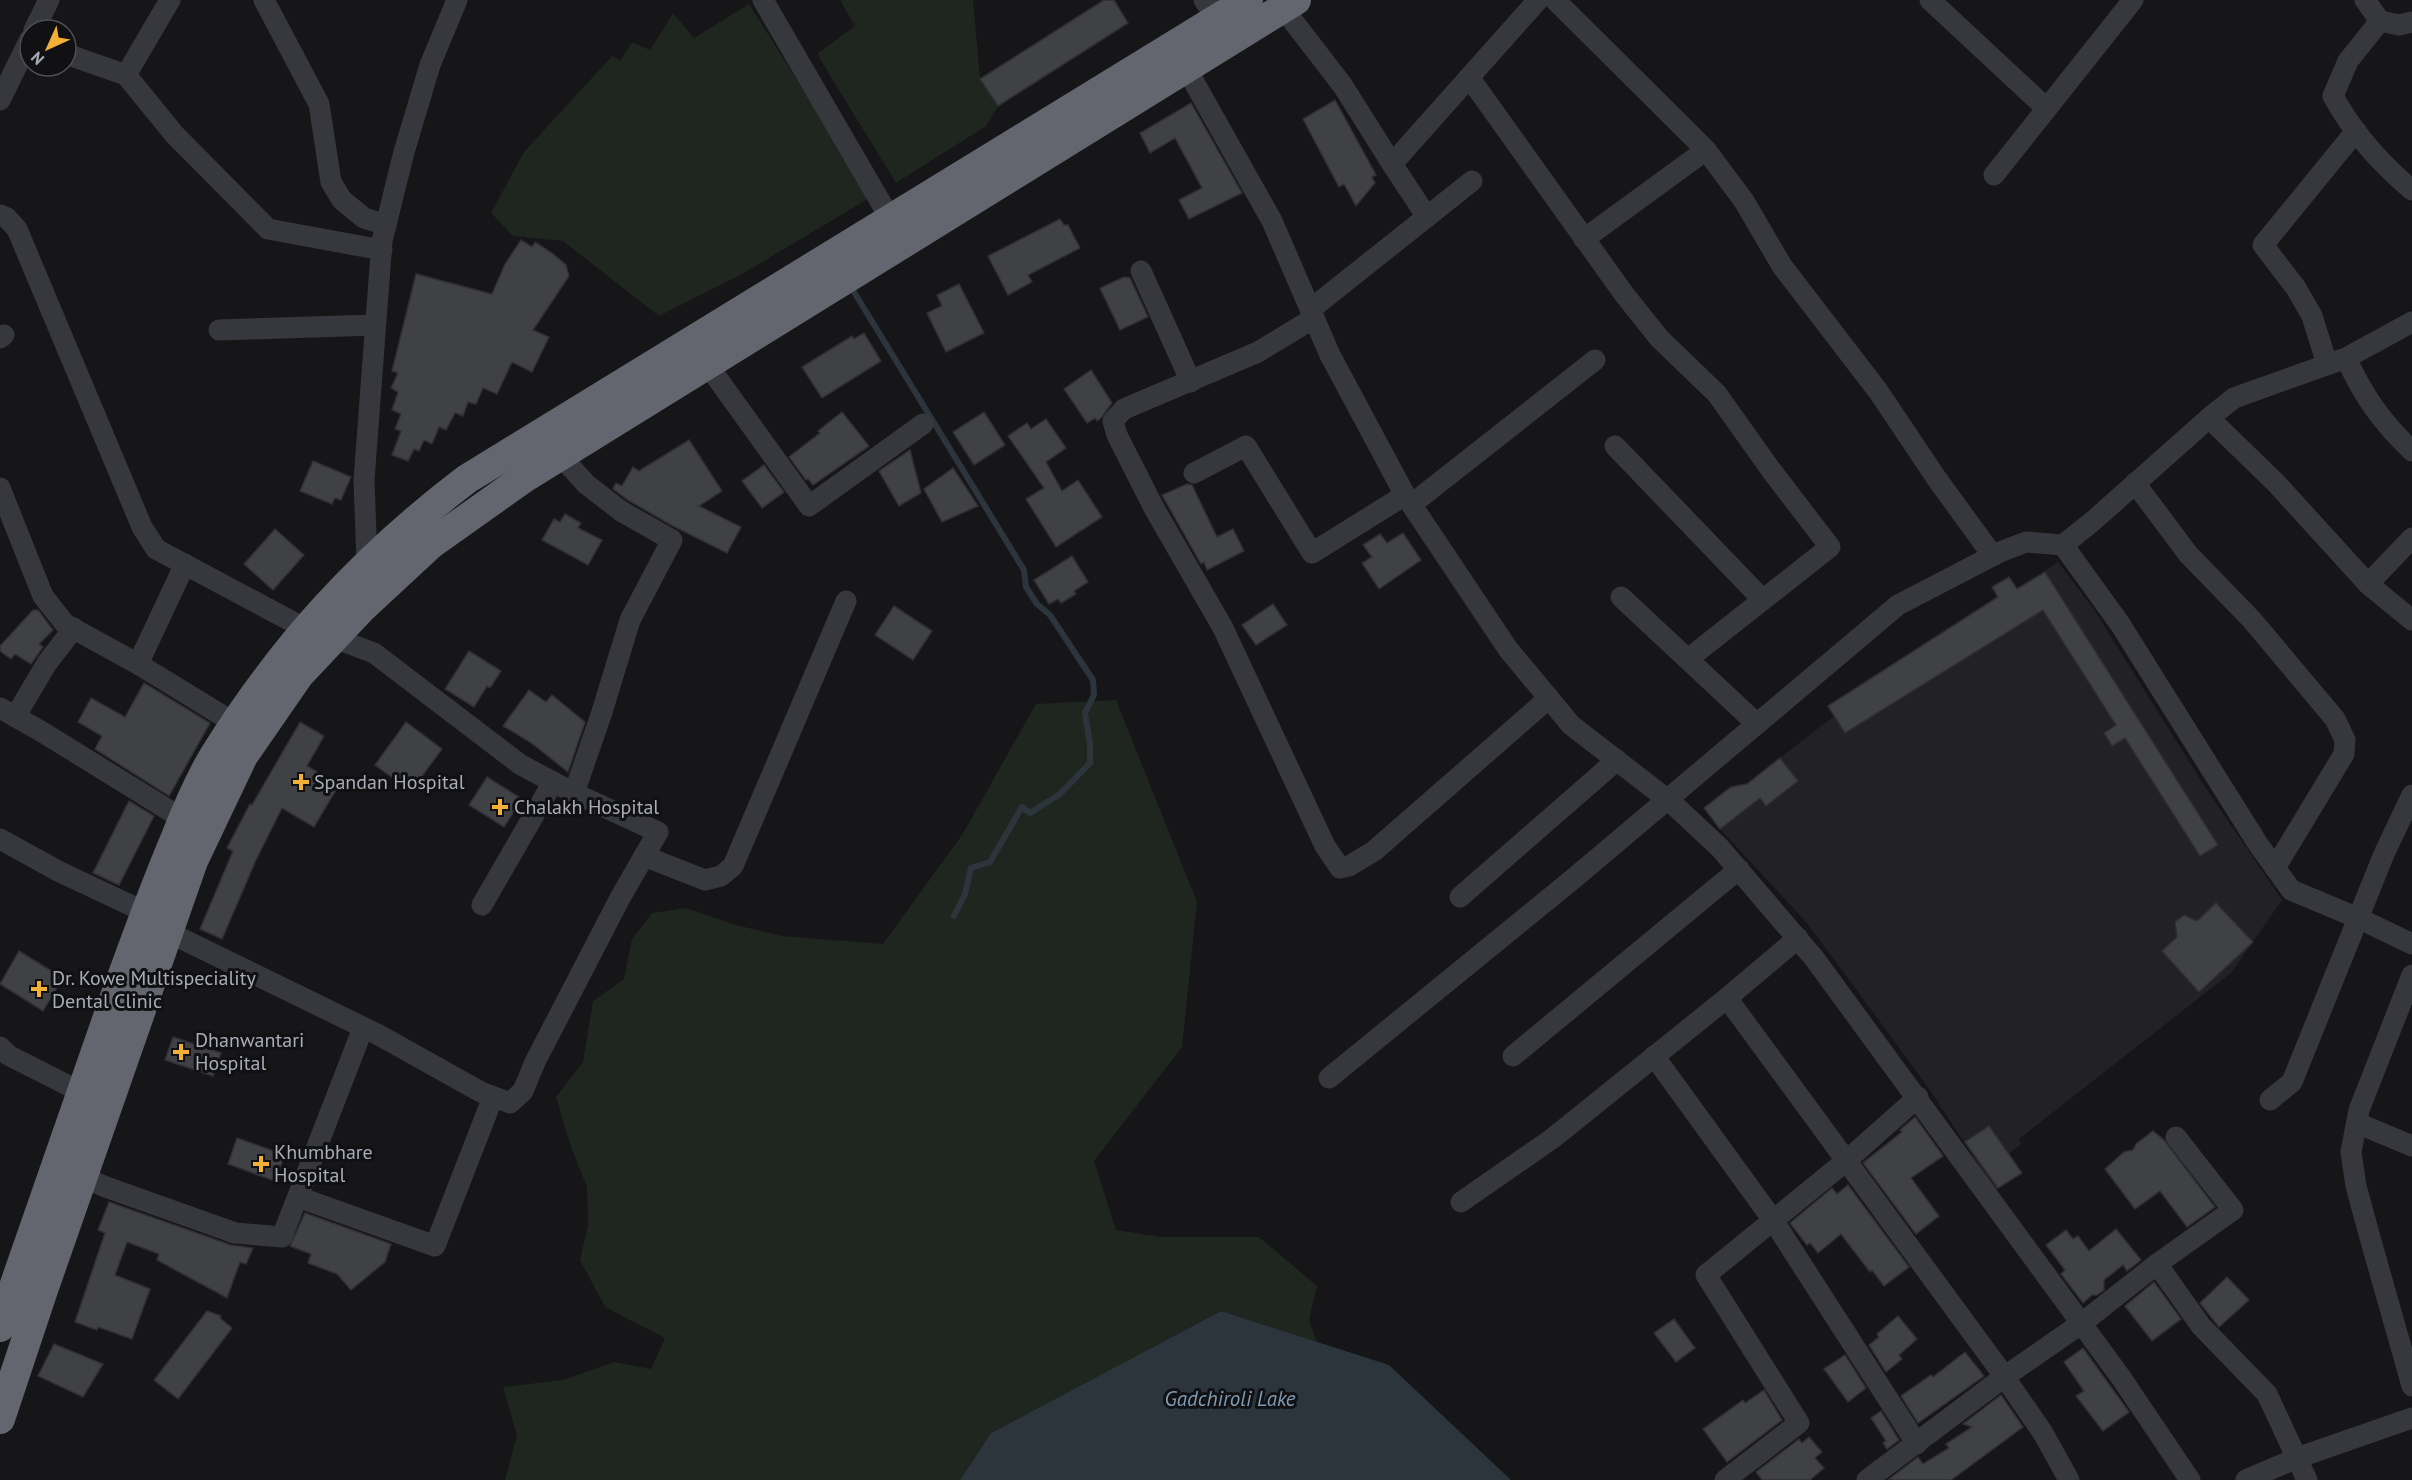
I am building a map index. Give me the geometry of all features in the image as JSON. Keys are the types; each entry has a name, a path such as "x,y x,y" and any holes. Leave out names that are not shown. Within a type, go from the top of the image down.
{"highway":[{"path":"0,1327 145,912 183,819 214,758 261,686 306,629 368,562 422,514 467,479 891,219 1211,9 1248,0"},
{"path":"0,1419 193,861 243,756 300,675 362,608 431,544 524,478 1289,4"}],"street":[{"path":"40,18 49,0"},
{"path":"126,75 170,0"},
{"path":"264,0 319,104 331,182 342,200 364,218 386,225"},
{"path":"368,562 364,480 382,250 404,152 430,65 457,0"},
{"path":"763,0 891,219"},
{"path":"1392,164 1538,0"},
{"path":"1555,0 1706,150 1744,201 1782,266 1878,392 1993,556"},
{"path":"1930,0 2046,108"},
{"path":"1994,175 2133,0"},
{"path":"2365,0 2380,21 2399,25 2412,22"},
{"path":"1289,4 1427,217"},
{"path":"2380,21 2348,61 2333,96 2343,115 2356,131 2412,190"},
{"path":"78,58 126,75 174,134 268,229 382,250"},
{"path":"0,100 18,64"},
{"path":"1186,68 1272,221 1330,356 1408,499 1508,649 1571,725 1667,799 1720,848 1798,938 1854,1010 2082,1323 2179,1460 2190,1480"},
{"path":"1469,77 1584,239 1659,338 1717,394 1830,547 1688,659"},
{"path":"2356,131 2263,245 2296,288 2337,361 2391,430 2410,446"},
{"path":"1584,239 1706,150"},
{"path":"1472,181 1313,314 1258,352 1124,409 1113,421 1117,435 1170,538 1223,628 1325,846 1340,868 1349,866 1374,851 1549,698"},
{"path":"0,215 7,218 18,229 142,527 156,549 306,629"},
{"path":"1141,271 1191,381"},
{"path":"1329,1078 1898,605 1993,556 2026,542 2062,544 2093,521 2234,398 2337,361 2412,322"},
{"path":"219,330 375,325"},
{"path":"1194,473 1246,446 1312,553 1408,499 1595,360"},
{"path":"707,364 808,506 923,424"},
{"path":"2209,418 2283,491 2368,585 2412,620"},
{"path":"1615,446 1762,599"},
{"path":"560,455 586,484 621,511 672,540 630,620 574,793"},
{"path":"2135,483 2188,554 2252,620 2328,710 2335,719 2344,740 2344,754 2275,868"},
{"path":"0,488 43,596 65,624 138,664 236,724"},
{"path":"2368,585 2412,538"},
{"path":"2062,544 2120,624 2291,890 2412,944"},
{"path":"138,664 185,564"},
{"path":"1621,597 1757,724"},
{"path":"644,856 705,880 721,876 733,866 846,602"},
{"path":"74,628 8,712 183,819"},
{"path":"168,932 363,1028 481,1092 510,1103 523,1091 588,960 658,832 574,793 521,765 374,653 334,638"},
{"path":"1460,897 1617,760"},
{"path":"482,905 553,782"},
{"path":"2270,1100 2292,1082 2384,854 2412,795"},
{"path":"0,839 58,871 145,912"},
{"path":"1513,1056 1739,869"},
{"path":"1461,1202 1553,1138 1798,938"},
{"path":"2412,975 2359,1110 2351,1152 2356,1186 2412,1386"},
{"path":"1727,998 2004,1377 2043,1433 2069,1480"},
{"path":"83,1177 235,1233 282,1237 363,1028"},
{"path":"0,1047 8,1055 81,1092"},
{"path":"1654,1056 1773,1220 1917,1444"},
{"path":"298,1197 435,1246 493,1097"},
{"path":"1725,1480 1799,1423 1706,1275 1846,1161 1918,1097"},
{"path":"2356,1123 2412,1146"},
{"path":"1867,1480 2233,1210 2176,1137"},
{"path":"2157,1264 2201,1326 2267,1394 2307,1480"},
{"path":"2246,1480 2296,1458 2412,1418"}],"shaded area":[{"path":"840,0 973,0 980,79 998,106 986,126 896,183 817,54 855,26"},
{"path":"749,4 871,197 744,273 659,316 563,241 513,236 491,213 524,152 612,56 620,61 632,42 650,50 673,13 694,38"},
{"path":"2058,562 2093,608 2205,787 2282,900 2232,972 2019,1139 2021,1144 2009,1154 2022,1173 1995,1190 1928,1087 1807,923 1720,829 1704,808 1731,787 1736,786 1740,789 1834,716 1828,706 1998,598 1992,587 2009,577 2017,589"},
{"path":"1116,700 1197,902 1182,1047 1094,1161 1116,1230 1161,1237 1259,1237 1317,1286 1309,1320 1317,1342 1221,1311 991,1433 960,1480 505,1480 517,1435 503,1387 563,1380 614,1362 651,1369 665,1338 605,1307 580,1260 588,1224 587,1187 571,1147 556,1097 583,1062 593,1001 624,979 632,939 652,913 686,908 736,925 782,936 883,944 962,835 1036,704"}],"water":[{"name":"Gadchiroli Lake","path":"1221,1311 1389,1365 1511,1480 960,1480 991,1433"}],"building":[{"path":"1104,0 1114,0 1128,23 998,106 980,79"},
{"path":"1335,100 1376,175 1372,177 1375,183 1356,206 1344,184 1339,187 1303,119"},
{"path":"1191,103 1242,193 1189,219 1179,200 1202,188 1175,138 1150,153 1140,133"},
{"path":"1060,219 1064,225 1068,225 1080,248 1028,275 1032,282 1008,295 988,256"},
{"path":"521,240 532,247 535,242 552,253 566,265 569,276 533,330 549,337 532,372 512,362 497,394 483,388 476,404 468,402 463,416 455,413 446,430 439,427 432,444 424,440 419,451 414,449 408,461 392,455 401,431 395,429 401,414 392,410 398,392 391,388 398,373 392,371 416,274 492,294 505,264"},
{"path":"1124,277 1130,278 1148,317 1120,330 1100,288"},
{"path":"959,284 984,333 946,352 927,313 942,306 937,295"},
{"path":"864,333 881,361 822,398 802,367 852,336 854,339"},
{"path":"1091,370 1112,403 1101,418 1097,421 1095,418 1087,423 1064,389"},
{"path":"842,412 869,446 813,485 808,479 806,480 789,457"},
{"path":"984,412 1005,445 974,465 953,432"},
{"path":"1046,419 1066,448 1046,462 1062,491 1078,480 1102,517 1056,547 1026,499 1044,488 1008,436 1027,423 1031,429"},
{"path":"689,440 722,491 699,506 741,527 727,553 671,525 613,489 616,483 622,486 633,467 639,471"},
{"path":"910,450 921,493 899,506 879,471"},
{"path":"313,461 351,477 341,500 335,498 332,504 300,491"},
{"path":"764,465 784,492 762,508 742,481"},
{"path":"953,468 978,506 942,522 924,489"},
{"path":"1187,484 1192,485 1217,537 1233,529 1244,551 1207,570 1204,562 1201,564 1162,495"},
{"path":"565,514 581,523 578,528 602,540 588,565 542,540 554,519 560,522"},
{"path":"275,529 304,555 273,590 244,564"},
{"path":"1403,533 1421,560 1379,589 1362,563 1372,557 1363,545 1380,534 1387,543"},
{"path":"1072,556 1088,582 1074,591 1076,594 1061,603 1058,599 1049,604 1034,580"},
{"path":"2045,572 2218,845 2200,856 2125,738 2112,746 2104,733 2116,725 2043,610 1845,733 1828,706 1998,597 1992,587 2009,577 2017,589"},
{"path":"1273,604 1287,625 1256,645 1242,625"},
{"path":"894,606 932,631 913,660 875,635"},
{"path":"33,610 38,610 53,630 39,644 43,647 31,664 15,654 11,659 0,651 0,646"},
{"path":"469,651 501,671 490,688 487,686 474,707 445,689"},
{"path":"144,683 210,723 169,796 95,749 102,736 78,722 91,698 125,717"},
{"path":"529,690 546,702 552,695 585,722 568,772 530,742 503,726"},
{"path":"300,722 324,736 307,766 339,785 314,827 282,808 256,860 222,939 200,929 233,851 227,848 250,804 252,805"},
{"path":"406,722 442,749 411,791 375,765"},
{"path":"1780,758 1798,781 1766,806 1760,798 1720,829 1704,808 1731,787 1747,784"},
{"path":"487,777 522,799 504,827 469,805"},
{"path":"129,801 154,816 119,885 93,873"},
{"path":"2216,903 2253,942 2199,992 2162,951 2177,937 2175,922 2184,915 2197,921"},
{"path":"19,951 63,978 43,1011 0,984"},
{"path":"173,1037 221,1053 213,1076 165,1060"},
{"path":"1915,1117 1943,1156 1911,1178 1939,1216 1916,1234 1863,1163 1902,1132 1900,1130"},
{"path":"1989,1126 2022,1173 1998,1188 1965,1142"},
{"path":"2153,1131 2164,1140 2215,1207 2187,1227 2160,1191 2135,1209 2105,1169 2124,1152 2133,1150 2136,1144"},
{"path":"237,1138 285,1155 275,1181 228,1164"},
{"path":"1848,1185 1909,1267 1884,1286 1872,1270 1870,1272 1841,1234 1818,1253 1810,1243 1807,1245 1790,1223 1832,1188 1837,1194"},
{"path":"109,1202 231,1245 253,1248 246,1264 240,1262 227,1298 157,1260 159,1254 127,1242 115,1275 150,1289 132,1339 75,1322 105,1233 98,1230"},
{"path":"305,1213 391,1244 385,1262 351,1290 337,1274 308,1263 311,1254 290,1246"},
{"path":"2116,1229 2141,1260 2127,1271 2123,1265 2104,1280 2104,1290 2097,1295 2092,1295 2083,1303 2061,1274 2065,1270 2046,1245 2066,1230 2073,1239 2078,1236 2089,1251"},
{"path":"2227,1277 2249,1300 2219,1327 2200,1303"},
{"path":"2154,1282 2181,1319 2152,1341 2125,1306"},
{"path":"207,1311 221,1316 220,1318 232,1328 178,1399 154,1380"},
{"path":"1898,1316 1917,1339 1899,1355 1902,1359 1886,1372 1869,1345 1879,1337 1877,1334"},
{"path":"1674,1319 1695,1348 1676,1362 1654,1333"},
{"path":"54,1344 103,1364 83,1397 38,1376"},
{"path":"2083,1348 2129,1412 2103,1431 2076,1396 2084,1391 2064,1362"},
{"path":"1965,1352 1984,1376 1918,1423 1901,1396 1931,1375 1933,1377"},
{"path":"1845,1355 1866,1388 1848,1402 1824,1369"},
{"path":"1764,1390 1782,1420 1727,1462 1703,1429 1743,1400 1745,1403"},
{"path":"2001,1395 2023,1427 1951,1480 1888,1480 1918,1457 1923,1464 1949,1448 1946,1444 1972,1427 1963,1424"},
{"path":"1881,1411 1899,1440 1887,1449 1883,1443 1886,1441 1871,1418"},
{"path":"1809,1437 1822,1452 1815,1458 1824,1468 1810,1480 1762,1480 1756,1472 1799,1439 1802,1443"}],"waterway":[{"path":"851,287 1024,570 1026,587 1037,604 1050,615 1093,680 1094,695 1085,713 1090,744 1090,763 1060,794 1030,813 1022,807 990,862 971,868 965,894 954,916"}],"place":[{"name":"Spandan Hospital","path":"301,782"},
{"name":"Chalakh Hospital","path":"500,807"},
{"name":"Dr. Kowe Multispeciality Dental Clinic","path":"39,989"},
{"name":"Dhanwantari Hospital","path":"181,1052"},
{"name":"Khumbhare Hospital","path":"261,1164"}]}
